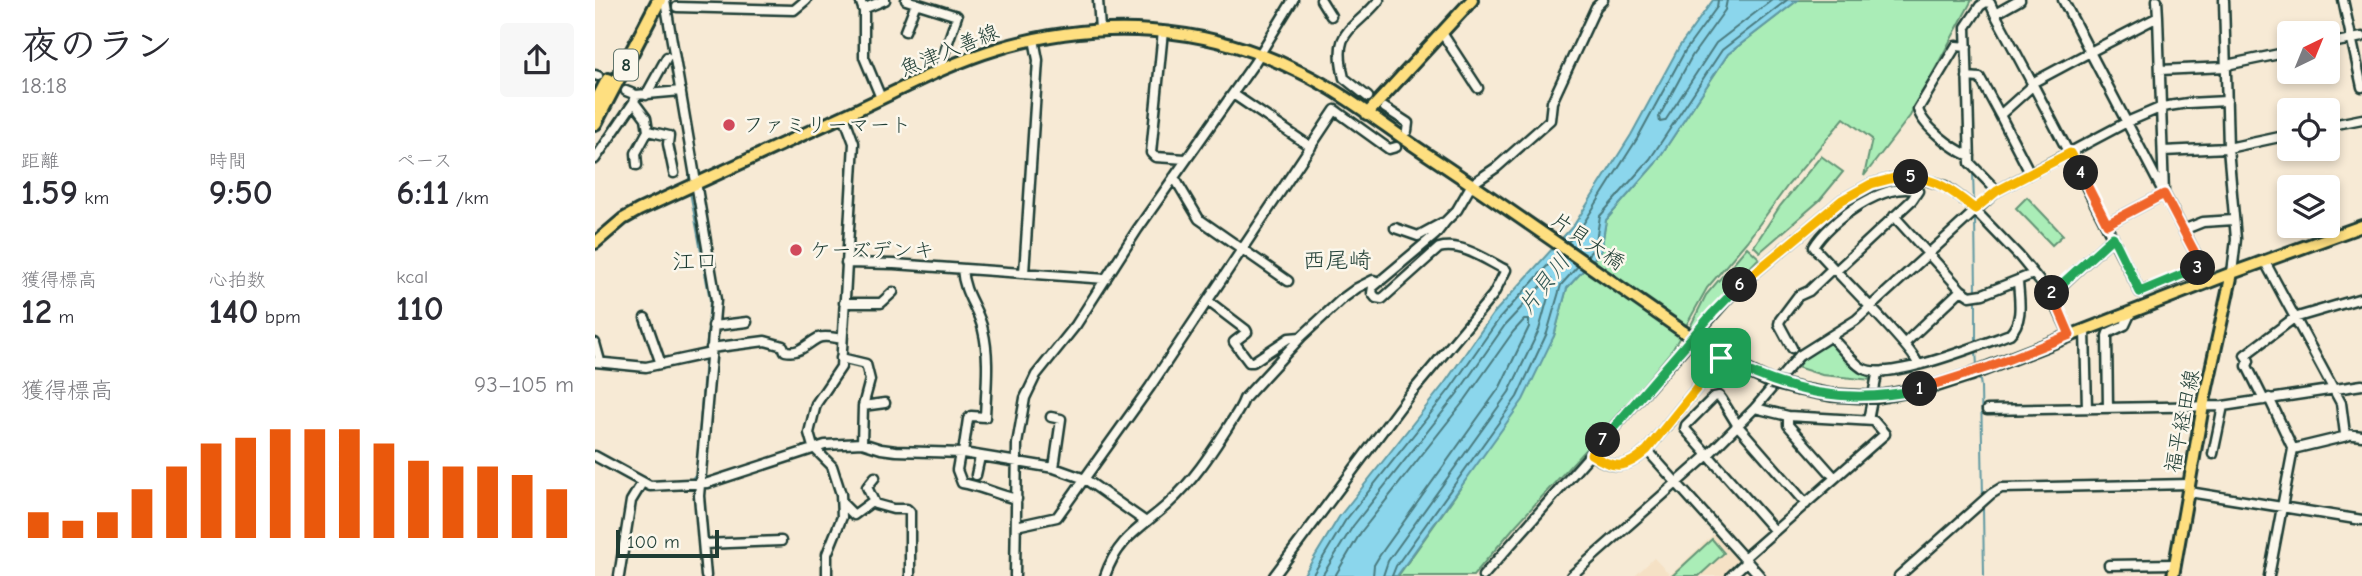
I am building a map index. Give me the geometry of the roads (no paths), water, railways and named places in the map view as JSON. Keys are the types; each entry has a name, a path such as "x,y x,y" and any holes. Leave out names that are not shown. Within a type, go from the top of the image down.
{"highway":[{"name":"8","path":"595,105 656,2"},
{"name":"8","path":"595,123 656,2"}],"main road":[{"path":"1367,114 1472,0"},
{"name":"魚津入善線","path":"595,243 623,219 938,71 979,55 1034,39 1100,29 1163,31 1203,37 1259,53 1302,72 1476,187"},
{"name":"片貝大橋","path":"1476,187 1721,358"},
{"path":"1721,358 1771,382 1831,395 1873,397 1935,386 2362,226"},
{"name":"福平経田線","path":"2172,576 2203,406 2232,273"}],"street":[{"path":"669,19 679,3 795,10 806,0"},
{"path":"860,0 863,9 864,57 881,98"},
{"path":"863,9 885,0"},
{"path":"1098,0 1100,29"},
{"path":"1015,576 1017,444 1025,398 1036,375 1076,325 1186,159 1233,94 1293,0"},
{"path":"1321,0 1331,16"},
{"path":"1368,97 1344,78 1340,45 1345,32 1366,15 1378,0"},
{"path":"1274,576 1407,398 1493,296 1506,270 1459,248 1447,246 1439,248 1382,299 1376,298 1372,293 1373,287 1436,235 1476,187 1550,120 1552,102 1596,7 1603,0"},
{"path":"1995,14 2020,0"},
{"path":"1997,191 1970,163 1966,27 1980,6 1986,2 1990,3 2070,153 2140,292 2202,266 2063,0"},
{"path":"2157,0 2164,194"},
{"path":"2224,0 2228,148 2236,256 2232,273"},
{"path":"2343,0 2362,87"},
{"path":"905,31 911,1 957,16 938,71"},
{"path":"656,2 669,19 716,300 700,484 706,576"},
{"path":"2000,115 2032,83 2158,17"},
{"path":"1163,31 1151,153 1155,157 1186,159"},
{"path":"1442,33 1478,88"},
{"path":"2340,41 2362,37"},
{"path":"1024,273 1038,60 1034,39"},
{"path":"1967,47 1956,46 1918,109 1920,118 1957,151 1970,156"},
{"path":"2160,71 2226,67 2277,54"},
{"path":"646,94 667,57"},
{"path":"1967,77 1980,78 2030,173"},
{"path":"626,91 635,99 646,118 648,131 636,153 637,165"},
{"path":"595,159 635,99 646,94 681,92"},
{"path":"1233,94 1311,147"},
{"path":"1571,576 1708,455 1755,408 1799,356 1856,320 1997,191 2127,122 2162,107 2227,101"},
{"path":"1385,108 1408,123 1407,131"},
{"path":"1016,526 1057,516 1242,250 1335,110 1389,149 1396,146"},
{"path":"827,576 827,554 842,517 842,503 832,466 813,447 809,433 816,404 828,383 838,373 841,358 854,143 844,116"},
{"path":"2340,123 2362,119"},
{"path":"648,131 669,136 688,134"},
{"path":"669,136 674,173"},
{"path":"2163,151 2228,148 2277,138"},
{"path":"1174,177 1199,219 1288,281"},
{"path":"1483,576 1739,286 1842,200 1871,184 1898,177 1920,178 1945,186 1975,209 2051,295 2070,335"},
{"path":"1792,348 1779,324 1780,320 1798,296 1809,291 1835,270 1895,216 1918,191 1910,188 1877,194 1821,236 1814,247 1835,270 1869,307 1905,343 1918,359 1918,365"},
{"path":"2107,224 2164,194"},
{"path":"1895,216 1961,290 1970,296 1983,294 2033,274"},
{"path":"2183,230 2203,222 2234,220"},
{"path":"1395,228 1418,236 1445,222"},
{"path":"2051,295 2113,237"},
{"path":"2265,261 2341,403 2343,430 2347,436"},
{"path":"846,263 1105,279"},
{"path":"962,269 963,285 983,330 987,373 985,417 971,416 968,419 957,470 962,483 975,485 995,495 1017,499"},
{"path":"1105,576 1121,543 1170,503 1209,459 1241,409 1244,399 1301,337 1357,288 1373,280 1379,282"},
{"path":"1831,337 1862,368 1874,372 1918,365 2010,334 2019,319 2018,281"},
{"path":"1905,343 1961,290"},
{"path":"844,303 881,303 893,292"},
{"path":"2269,576 2293,449 2247,366 2249,362 2245,355 2294,318 2362,298"},
{"path":"1207,301 1246,330 1247,332 1234,342 1249,362 1289,338 1301,337"},
{"path":"2108,408 2106,335 2125,325 2131,311"},
{"path":"645,318 661,364"},
{"path":"713,326 747,322"},
{"path":"2085,330 2087,408"},
{"path":"595,343 597,361 646,367 765,341 783,346 785,351 792,352 801,351 819,338 842,339"},
{"path":"841,358 866,363 870,380 863,406 862,443"},
{"path":"1591,454 1604,464 1622,466 1635,461 1647,450 1721,358"},
{"path":"1868,420 1877,375 1884,371"},
{"path":"1987,410 2223,406 2362,385"},
{"path":"1775,531 1685,429 1714,397 1722,400 1738,426 1806,504"},
{"path":"863,406 885,403"},
{"path":"2213,454 2223,406"},
{"path":"1731,576 1775,531 1885,434 1874,421 1788,416 1755,408"},
{"path":"1788,416 1788,425 1835,478"},
{"path":"1051,417 1061,419 1054,468"},
{"path":"2293,449 2347,436 2362,436"},
{"path":"595,456 650,486 700,484 722,480 813,447 862,443 888,450 962,453 1054,468 1085,479 1146,522"},
{"path":"1647,450 1761,576"},
{"path":"976,475 980,457"},
{"path":"874,477 867,487 875,505 902,508 910,512 911,576"},
{"path":"619,576 631,501 642,483"},
{"path":"1899,576 2001,488 2189,488 2362,520"},
{"path":"842,503 854,515 873,501"},
{"path":"704,544 781,541"},
{"path":"2109,565 2175,564"}],"water":[{"name":"片貝川","path":"1713,0 1798,0 1728,54 1655,164 1606,220 1601,251 1567,288 1554,336 1523,400 1397,576 1303,576 1339,517 1444,384 1493,314 1574,225 1631,135 1679,47"}],"waterway":[{"path":"1972,12 1978,0"},
{"path":"662,5 676,90"},
{"path":"1971,25 1971,47"},
{"path":"677,95 689,166 689,183"},
{"path":"1973,172 1974,205"},
{"path":"690,192 710,300 706,352"},
{"path":"1975,217 1976,292"},
{"path":"1976,298 1976,345"},
{"path":"1976,350 1977,366"},
{"path":"650,483 691,480 696,474 705,358"},
{"path":"1979,374 1983,498"},
{"path":"624,576 634,504 646,487"},
{"path":"1983,507 1984,576"}],"tunnel":[{"path":"1335,110 1352,85"}],"place":[{"name":"ファミリーマート","path":"729,125"},
{"name":"ケーズデンキ","path":"796,250"}],"district":[{"name":"西尾崎","path":"1337,260"},
{"name":"江口","path":"695,261"}]}
